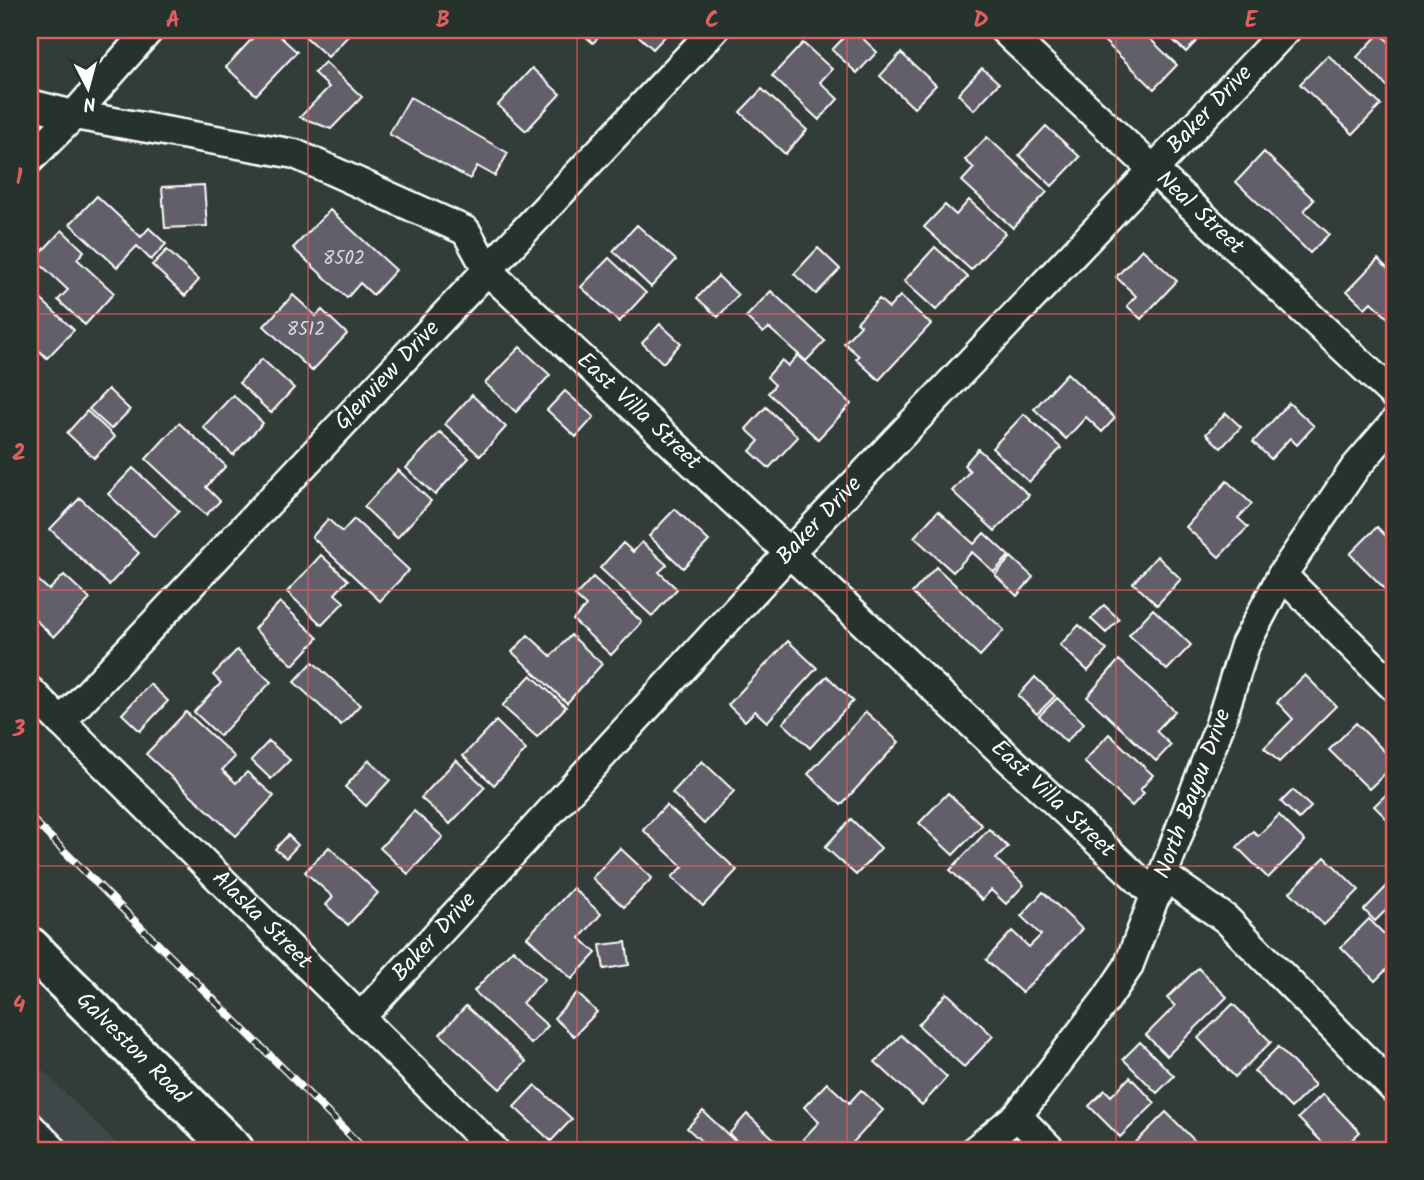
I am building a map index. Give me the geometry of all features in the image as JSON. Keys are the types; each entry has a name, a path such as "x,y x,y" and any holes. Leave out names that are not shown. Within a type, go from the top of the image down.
{"main road":[{"name":"Galveston Road","path":"30,947 234,1150"}],"street":[{"path":"30,159 74,115 149,30"},
{"name":"Glenview Drive","path":"61,722 714,30"},
{"name":"Neal Street","path":"1004,30 1394,396"},
{"name":"Baker Drive","path":"360,1017 789,553 1286,30"},
{"name":"East Villa Street","path":"30,104 74,115 295,154 466,231 488,271 789,553 1160,886 1226,919 1394,1089"},
{"name":"North Bayou Drive","path":"975,1150 1017,1116 1128,967 1219,727 1245,645 1282,575 1355,467 1394,423"},
{"path":"1282,575 1394,687"},
{"name":"Alaska Street","path":"30,691 494,1150"},
{"path":"1017,1116 1051,1150"}],"lane":[{"path":"30,1117 63,1150"}],"shaded area":[{"path":"30,1058 123,1150 30,1150"}],"building":[{"path":"260,30 273,30 297,52 256,95 226,67"},
{"path":"298,30 354,30 328,57"},
{"path":"578,30 606,30 593,43"},
{"path":"632,30 671,30 653,49"},
{"path":"851,30 877,52 857,73 832,50"},
{"path":"1107,30 1141,30 1177,65 1154,89 1100,37"},
{"path":"1162,30 1207,30 1186,52"},
{"path":"1380,33 1394,47 1393,92 1357,57"},
{"path":"803,43 832,69 820,82 838,99 819,120 772,76"},
{"path":"901,53 936,85 914,108 880,76"},
{"path":"1328,55 1381,105 1353,134 1300,84"},
{"path":"325,62 362,97 331,129 300,117 329,87 314,73"},
{"path":"532,68 560,94 526,131 498,105"},
{"path":"982,68 999,83 974,110 958,94"},
{"path":"762,89 807,130 785,154 740,112"},
{"path":"410,97 508,153 495,176 477,166 470,179 389,134"},
{"path":"1046,126 1080,157 1052,186 1019,155"},
{"path":"987,137 1047,192 1013,228 962,181 974,168 965,160"},
{"path":"1264,152 1314,200 1304,211 1329,234 1310,253 1236,182"},
{"path":"204,185 207,226 165,228 162,187"},
{"path":"97,196 141,237 149,228 166,244 151,260 137,246 117,267 70,224"},
{"path":"969,200 1005,233 971,270 924,227 945,205 956,215"},
{"path":"330,210 396,270 373,295 360,283 347,298 293,248"},
{"path":"637,225 676,260 651,287 613,251"},
{"path":"62,230 84,251 77,259 114,293 85,325 58,300 68,290 35,259"},
{"path":"935,247 968,277 936,310 904,281"},
{"path":"818,248 840,269 816,294 794,274"},
{"path":"1142,249 1177,281 1141,319 1127,306 1136,296 1116,277"},
{"path":"167,250 199,280 185,296 152,265"},
{"path":"609,258 646,293 619,322 581,287"},
{"path":"1378,259 1394,275 1394,324 1371,302 1365,308 1347,291"},
{"path":"718,276 738,295 718,317 697,298"},
{"path":"771,291 825,341 806,361 769,328 763,333 746,317"},
{"path":"34,293 74,330 47,358 30,342 30,298"},
{"path":"293,295 316,316 322,310 347,334 312,371 264,326"},
{"path":"900,296 931,324 879,380 856,359 859,356 844,343 861,325 857,322 879,299 889,308"},
{"path":"660,324 681,343 663,363 642,343"},
{"path":"520,347 550,375 516,412 485,383"},
{"path":"798,355 851,404 818,439 768,393 775,385 767,377 782,360 788,366"},
{"path":"262,359 294,388 271,413 239,383"},
{"path":"1067,373 1115,418 1102,432 1086,417 1066,439 1034,409"},
{"path":"108,389 130,410 111,429 89,409"},
{"path":"565,391 594,417 576,437 547,410"},
{"path":"233,395 263,423 233,455 203,427"},
{"path":"472,395 506,427 480,456 445,424"},
{"path":"1289,403 1314,426 1297,445 1290,438 1271,459 1253,442"},
{"path":"766,407 798,437 769,468 750,451 759,441 746,429"},
{"path":"87,411 115,437 94,458 67,433"},
{"path":"1226,413 1241,427 1221,448 1206,434"},
{"path":"1024,414 1061,448 1029,482 992,448"},
{"path":"179,423 226,466 206,487 220,501 206,515 146,459"},
{"path":"440,432 469,458 435,495 406,468"},
{"path":"978,449 1029,495 995,531 952,491 970,471 964,465"},
{"path":"133,468 179,511 154,537 108,494"},
{"path":"398,470 431,501 397,538 364,507"},
{"path":"1227,481 1252,504 1238,518 1248,527 1219,557 1186,527"},
{"path":"80,498 139,553 109,585 50,529"},
{"path":"675,509 709,541 683,568 649,536"},
{"path":"938,511 974,544 984,533 1009,556 994,572 972,552 953,572 914,537"},
{"path":"328,519 342,532 354,519 409,570 380,601 312,537"},
{"path":"1377,527 1394,544 1394,589 1389,593 1350,554"},
{"path":"642,542 667,565 659,572 677,589 652,616 600,568 623,543 633,552"},
{"path":"321,555 348,580 335,594 344,602 322,625 287,592"},
{"path":"1157,556 1181,579 1157,605 1133,583"},
{"path":"1011,557 1033,577 1017,596 995,575"},
{"path":"936,567 1004,630 980,656 912,593"},
{"path":"30,573 49,590 64,575 90,599 54,637 30,615"},
{"path":"593,577 642,622 611,655 573,620 586,606 575,596"},
{"path":"280,602 318,638 293,665 254,629"},
{"path":"1104,605 1119,619 1106,633 1091,619"},
{"path":"1153,609 1191,645 1167,670 1129,635"},
{"path":"1079,625 1107,650 1088,671 1060,645"},
{"path":"528,635 551,656 571,635 602,664 567,703 512,652"},
{"path":"788,641 817,668 767,722 755,711 745,721 728,705"},
{"path":"237,650 271,682 220,736 194,712 221,683 213,675"},
{"path":"1119,660 1175,711 1156,731 1171,745 1156,761 1087,697"},
{"path":"313,662 360,705 341,725 294,682"},
{"path":"531,675 566,707 537,737 502,706"},
{"path":"1305,675 1336,706 1279,762 1264,748 1293,719 1277,702"},
{"path":"827,676 853,701 810,748 783,723"},
{"path":"1035,677 1055,696 1037,714 1018,696"},
{"path":"150,684 168,701 140,731 122,714"},
{"path":"1057,698 1084,723 1066,742 1039,716"},
{"path":"186,712 235,757 222,770 236,783 247,772 274,796 236,836 146,754"},
{"path":"866,712 899,742 841,805 808,774"},
{"path":"496,721 526,750 494,785 463,756"},
{"path":"1356,723 1394,761 1394,765 1369,789 1329,750"},
{"path":"1109,734 1153,775 1140,790 1144,793 1132,806 1084,762"},
{"path":"269,741 290,760 271,779 251,760"},
{"path":"369,760 390,780 366,806 345,787"},
{"path":"456,760 485,787 450,824 421,798"},
{"path":"702,761 734,791 704,824 672,793"},
{"path":"1394,787 1394,826 1374,806"},
{"path":"1293,790 1311,807 1299,819 1281,802"},
{"path":"948,793 982,825 953,855 919,823"},
{"path":"666,805 737,870 703,906 672,877 683,867 643,830"},
{"path":"414,811 443,837 408,874 380,848"},
{"path":"1279,815 1305,841 1268,878 1237,847 1253,831 1258,836"},
{"path":"851,819 881,848 856,875 825,847"},
{"path":"989,829 1008,847 996,859 1024,885 1006,904 991,890 982,900 950,870"},
{"path":"288,835 298,845 286,858 275,849"},
{"path":"329,847 378,893 348,925 326,905 333,897 305,872"},
{"path":"620,848 652,878 624,907 592,878"},
{"path":"1325,857 1359,890 1324,925 1290,892"},
{"path":"1390,883 1394,887 1394,902 1375,921 1364,910"},
{"path":"573,888 601,914 580,938 596,953 572,979 527,937"},
{"path":"1043,892 1082,929 1022,993 986,960 1012,931 1029,947 1041,935 1021,916"},
{"path":"1369,919 1394,944 1394,962 1375,981 1341,947"},
{"path":"626,942 629,965 604,969 600,945"},
{"path":"513,949 545,979 522,1003 548,1026 531,1044 474,991"},
{"path":"1198,968 1227,997 1167,1056 1146,1035 1175,1006 1167,998"},
{"path":"577,993 597,1012 574,1036 554,1018"},
{"path":"947,993 993,1036 964,1067 918,1025"},
{"path":"1233,1004 1271,1042 1235,1077 1198,1038"},
{"path":"466,1006 526,1062 500,1089 440,1034"},
{"path":"901,1035 947,1077 922,1105 875,1062"},
{"path":"1140,1042 1174,1076 1157,1093 1123,1059"},
{"path":"1278,1047 1315,1085 1291,1108 1254,1071"},
{"path":"1130,1077 1155,1103 1120,1137 1089,1106 1105,1090 1111,1096"},
{"path":"827,1083 849,1103 861,1090 883,1110 846,1150 816,1150 803,1139 819,1122 804,1107"},
{"path":"535,1085 572,1119 551,1141 514,1107"},
{"path":"1323,1094 1360,1132 1341,1150 1320,1150 1325,1145 1298,1118"},
{"path":"703,1111 741,1147 738,1150 711,1150 687,1128"},
{"path":"1166,1112 1202,1148 1200,1150 1136,1150 1132,1146"},
{"path":"747,1114 786,1150 747,1150 729,1134"}],"railway":[{"path":"30,817 365,1150"}]}
